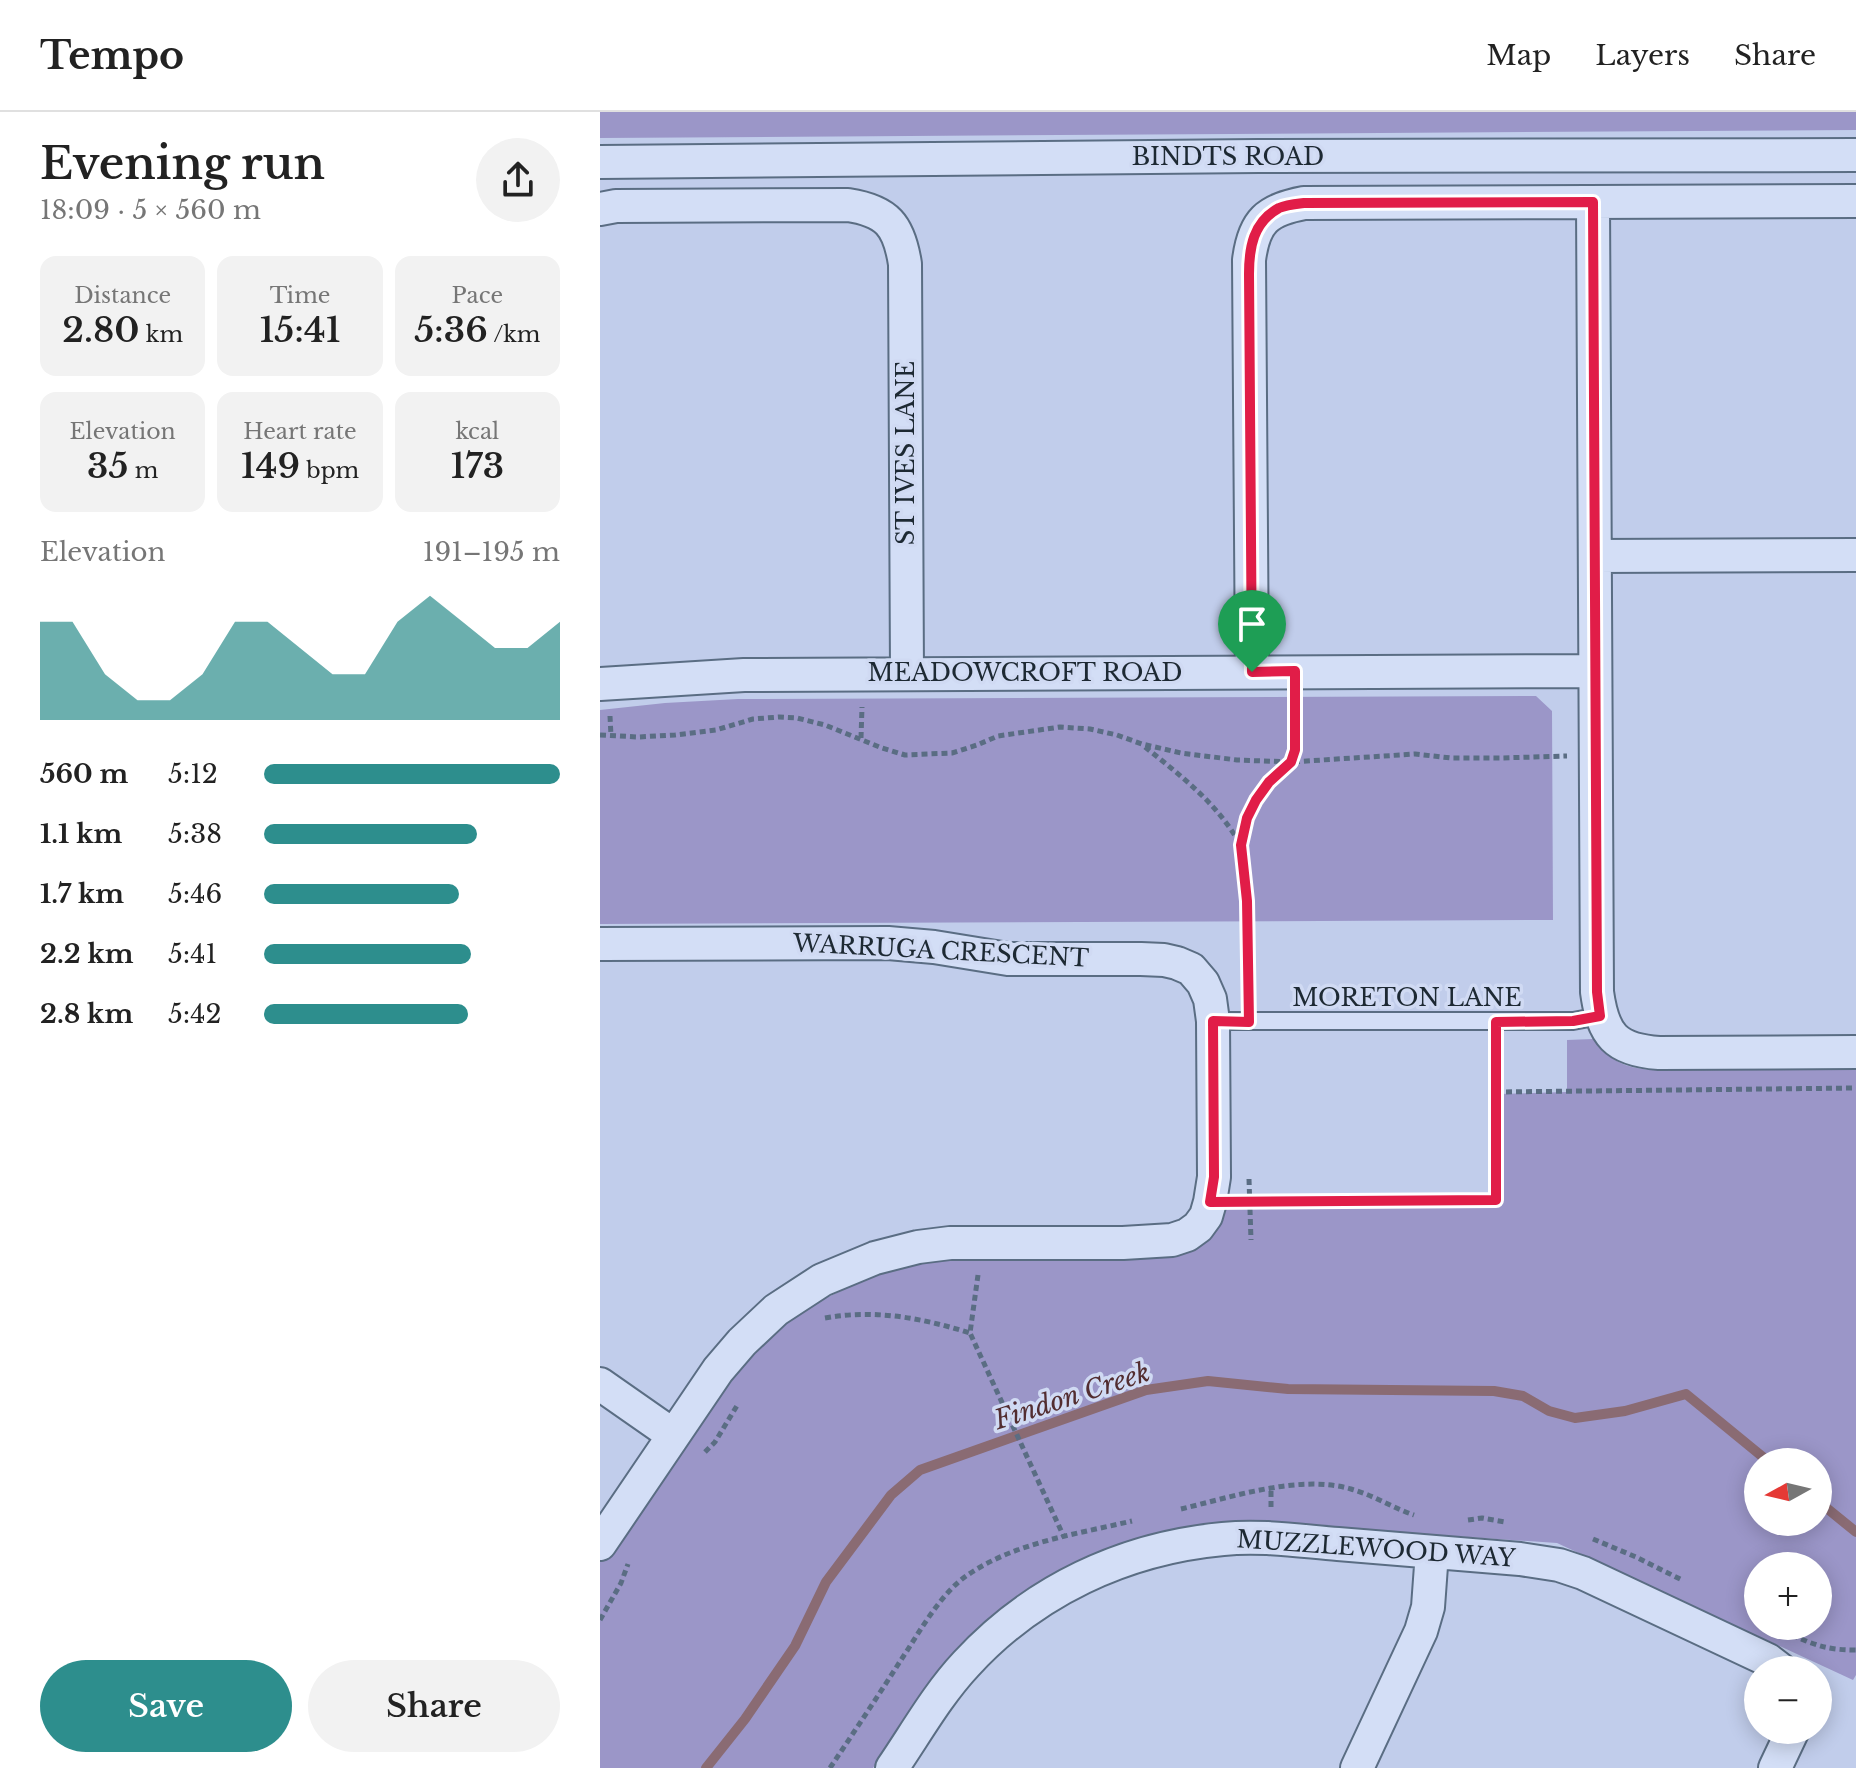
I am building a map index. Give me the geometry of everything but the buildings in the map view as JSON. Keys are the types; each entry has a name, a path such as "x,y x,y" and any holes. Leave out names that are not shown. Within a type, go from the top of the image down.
{"street":[{"name":"BINDTS ROAD","path":"600,162 1856,155"},
{"path":"1252,672 1249,274 1251,242 1267,216 1281,207 1304,203 1856,201"},
{"path":"1593,202 1597,992 1600,1016 1619,1043 1641,1052 1856,1052"},
{"name":"ST IVES LANE","path":"600,209 616,206 848,205 875,212 898,233 905,264 907,674"},
{"path":"1595,556 1856,555"},
{"name":"MEADOWCROFT ROAD","path":"600,684 744,675 1595,671"},
{"name":"WARRUGA CRESCENT","path":"600,944 888,943 1008,959 1164,960 1177,963 1191,969 1203,983 1210,999 1213,1021 1214,1177 1206,1216 1187,1235 1172,1240 950,1243 875,1258 822,1280 776,1310 718,1370 600,1544"},
{"path":"600,1384 673,1435"},
{"name":"MUZZLEWOOD WAY","path":"892,1768 965,1664 1039,1601 1075,1580 1125,1559 1174,1546 1224,1539 1271,1538 1544,1562 1583,1573 1759,1656"},
{"path":"1357,1768 1421,1631 1428,1607 1432,1552"},
{"path":"1775,1768 1786,1744"}],"lane":[{"name":"MORETON LANE","path":"1213,1021 1496,1022 1573,1021 1600,1016"}],"path":[{"path":"1249,1022 1247,901 1241,845 1247,818 1256,800 1269,782 1291,762 1295,750 1295,671"},
{"path":"600,735 675,735 716,730 753,719 779,717 825,725 905,755 952,753 998,736 1060,727 1090,729 1181,753 1237,760 1291,762 1415,754 1451,758 1595,756"},
{"path":"1142,744 1211,802 1241,845"},
{"path":"1210,1202 1496,1200 1496,1022"},
{"path":"1496,1092 1856,1088"},
{"path":"1249,1171 1251,1240"},
{"path":"978,1243 978,1281 970,1333 1064,1537"},
{"path":"816,1321 847,1314 880,1313 970,1333"},
{"path":"698,1459 715,1442 739,1402"},
{"path":"600,1620 621,1583 629,1559"},
{"path":"830,1768 951,1589 979,1568"},
{"path":"1803,1640 1834,1650 1856,1650"}],"shaded area":[{"path":"600,112 1856,112 1856,130 600,138"},
{"path":"1536,696 1552,711 1553,920 600,924 600,710 738,699"},
{"path":"1593,1039 1619,1062 1652,1070 1856,1068 1856,1675 1853,1680 1832,1670 1832,1656 1801,1656 1767,1640 1832,1640 1832,1552 1744,1552 1744,1630 1557,1543 1244,1522 1118,1549 882,1754 873,1768 600,1768 600,1559 644,1487 774,1323 872,1276 933,1260 1186,1253 1207,1240 1233,1197 1500,1198 1500,1094 1567,1092 1567,1040"}],"waterway":[{"name":"Findon Creek","path":"706,1768 745,1719 795,1646 826,1582 891,1495 920,1470 1146,1390 1208,1381 1288,1389 1494,1391 1523,1396 1549,1411 1575,1418 1625,1411 1686,1394 1752,1448"},
{"name":"Findon Creek","path":"1832,1512 1856,1532"}],"route":[{"path":"1593,202 1597,992 1600,1016 1573,1021 1496,1022 1496,1200 1210,1202 1214,1177 1213,1021 1249,1022 1247,901 1241,845 1247,818 1256,800 1269,782 1291,762 1295,750 1295,671 1252,672 1249,260 1256,231 1267,216 1281,207 1304,203 1593,202"}]}
